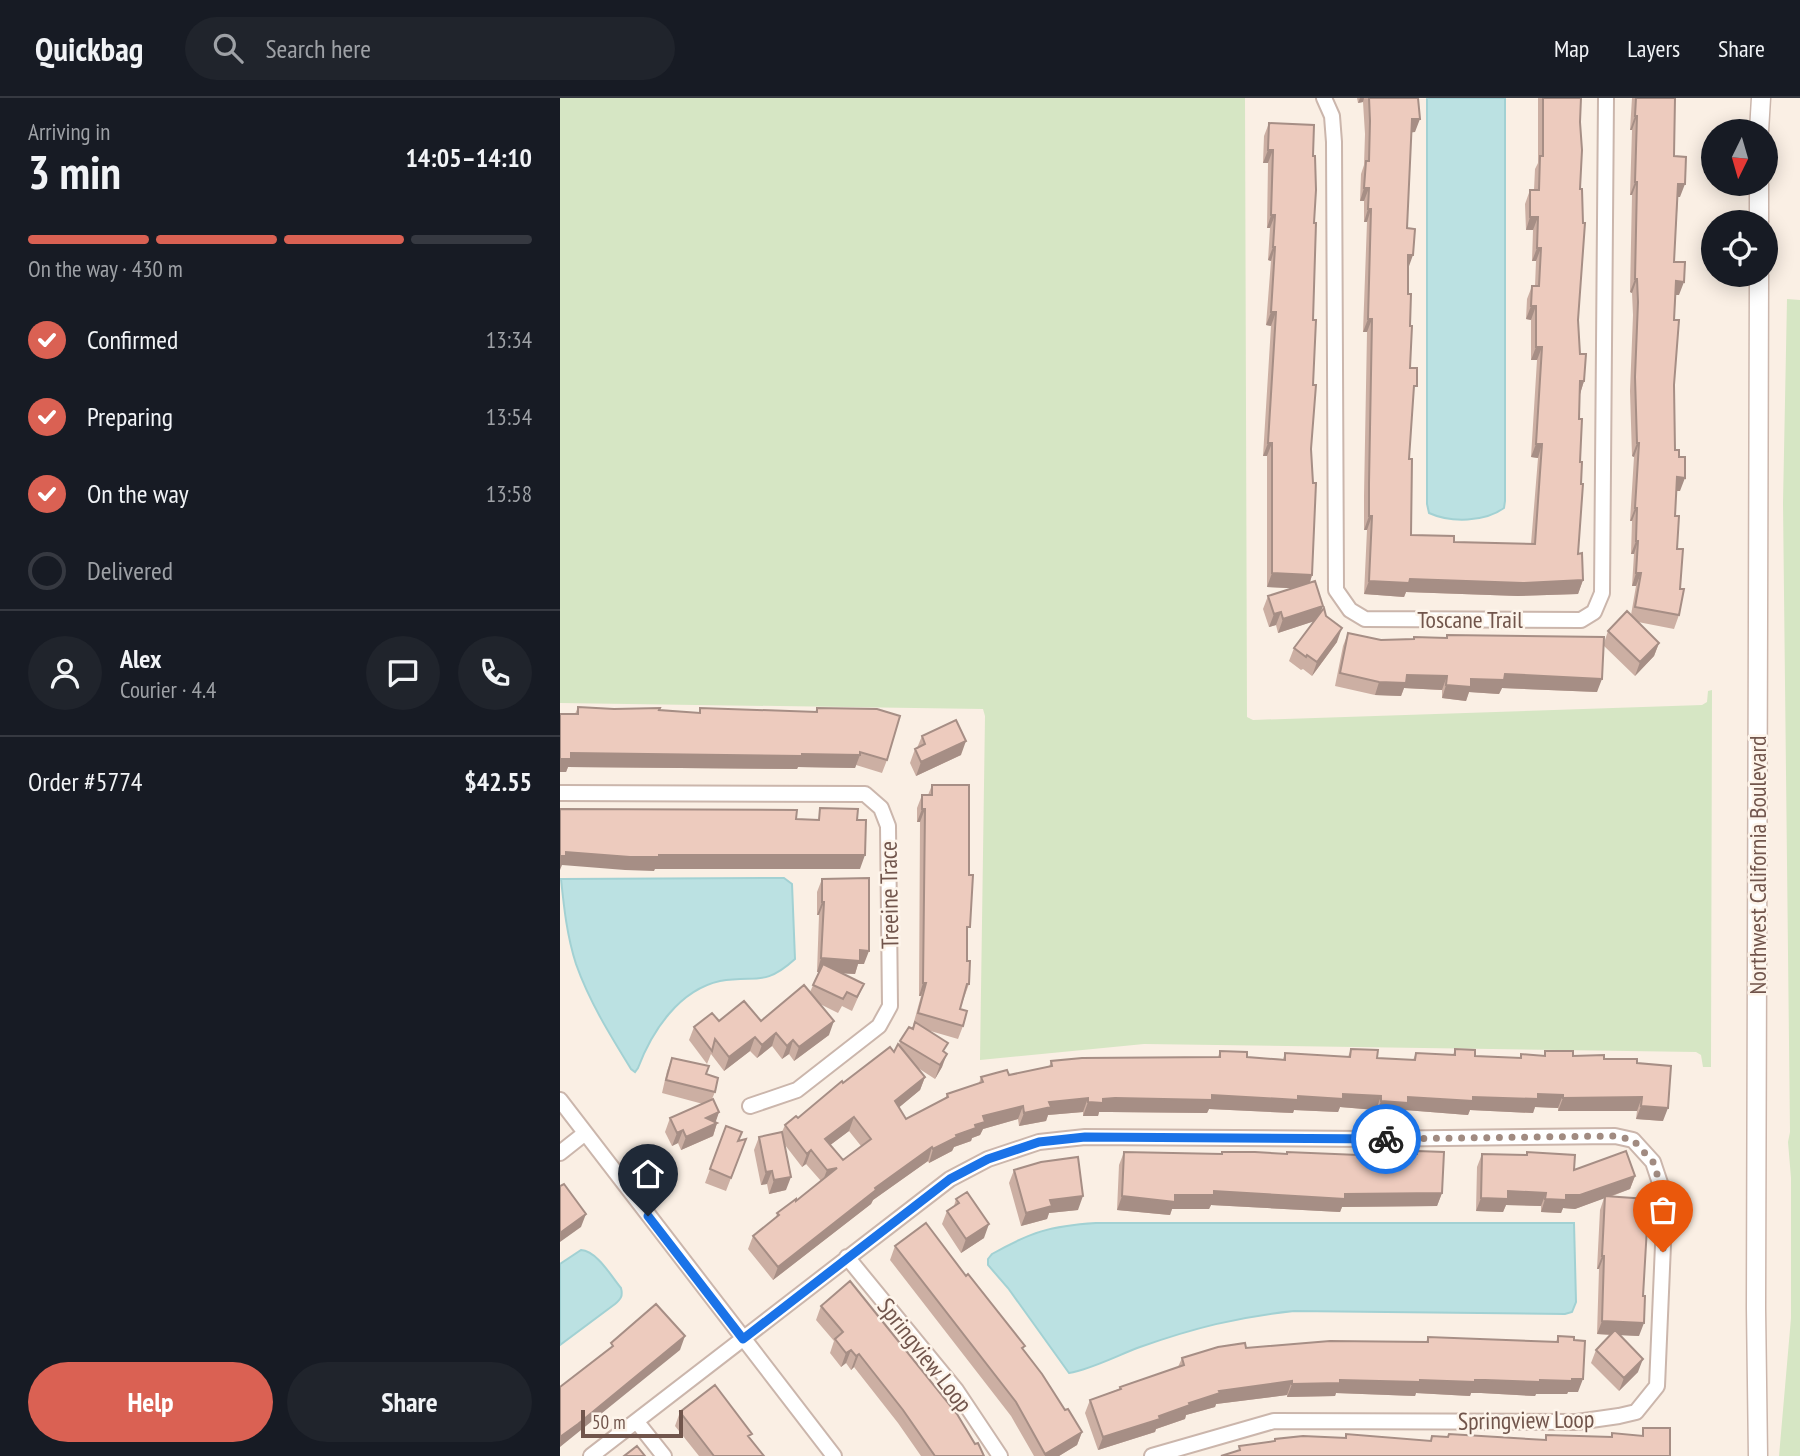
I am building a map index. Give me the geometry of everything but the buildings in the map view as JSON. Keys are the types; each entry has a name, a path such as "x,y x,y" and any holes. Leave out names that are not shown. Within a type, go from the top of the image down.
{"street":[{"name":"Toscane Trail","path":"1324,98 1332,116 1334,142 1336,590 1350,610 1365,618 1567,620 1581,620 1594,612 1602,593 1606,98"},
{"path":"1760,119 1761,98"},
{"name":"Northwest California Boulevard","path":"1758,1456 1756,1252 1759,287"},
{"name":"Treeine Trace","path":"560,793 865,794 881,808 888,825 890,1006 879,1026 797,1090 750,1106"},
{"path":"560,1100 834,1456"},
{"path":"560,1153 584,1134"},
{"name":"Springview Loop","path":"592,1456 950,1179 988,1159 1039,1142 1085,1137 1365,1139 1615,1136 1633,1140 1653,1162 1665,1198 1657,1386 1636,1412 1577,1422 1275,1421 1152,1456"},
{"name":"Springview Loop","path":"847,1257 956,1390 1000,1456"},
{"path":"637,1422 664,1456"}],"green space":[{"path":"560,98 1245,98 1247,717 1253,720 1702,705 1707,702 1708,691 1712,690 1711,1067 1703,1067 1701,1055 1696,1052 1144,1044 980,1060 983,709 560,703"},
{"path":"1787,299 1800,300 1800,1456 1779,1456 1791,1318 1783,503"}],"water":[{"path":"1427,98 1505,98 1505,501 1504,508 1496,513 1468,520 1429,513 1427,504"},
{"path":"784,878 792,884 795,959 767,977 720,981 692,993 659,1027 635,1072 631,1069 581,978 568,932 561,879"},
{"path":"1096,1223 1574,1223 1576,1302 1572,1312 1565,1314 1273,1313 1179,1334 1069,1373 1008,1288 988,1265 988,1259 1006,1246 1041,1231"},
{"path":"581,1250 593,1255 603,1265 621,1288 622,1295 615,1304 560,1345 560,1264"}],"way so far":[{"path":"1386,1139 1615,1136 1633,1140 1653,1162 1665,1198 1663,1252"}],"route":[{"path":"648,1216 743,1339 950,1179 988,1159 1039,1142 1085,1137 1386,1139"}]}
